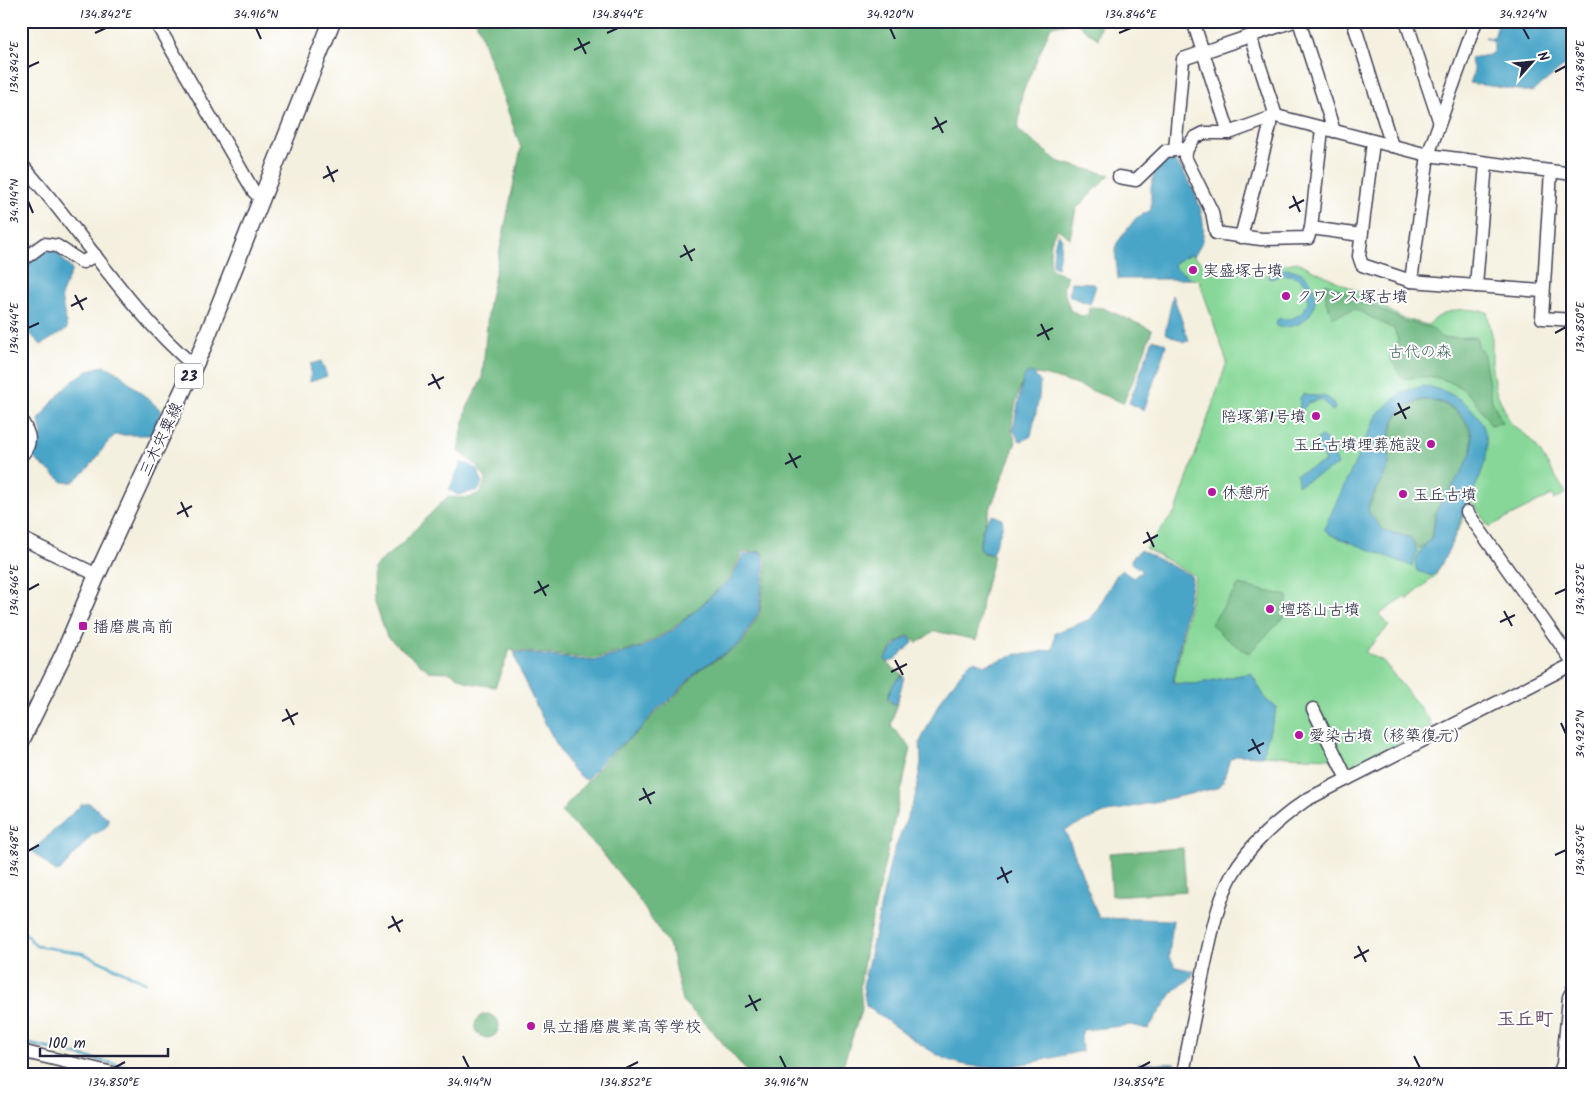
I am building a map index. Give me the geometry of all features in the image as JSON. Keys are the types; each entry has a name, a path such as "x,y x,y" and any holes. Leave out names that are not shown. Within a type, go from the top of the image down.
{"main road":[{"name":"三木宍粟線","path":"21,741 26,720 64,653 97,575 194,366 263,200 332,21"}],"street":[{"path":"155,21 254,192 263,200"},
{"path":"1193,21 1229,133"},
{"path":"1294,21 1203,50 1183,59 1181,150 1212,212 1216,233 1261,239 1308,238 1328,130 1300,21"},
{"path":"1353,21 1392,146"},
{"path":"1406,21 1438,120"},
{"path":"1464,21 1470,37"},
{"path":"1411,282 1428,155 1438,120 1476,21"},
{"path":"1241,237 1273,117 1250,36"},
{"path":"1119,177 1136,180 1166,151 1181,150 1194,138 1204,133 1229,133 1273,117 1428,155 1573,174"},
{"path":"1373,142 1359,256 1362,265 1411,282 1542,291"},
{"path":"1476,286 1486,163"},
{"path":"21,164 55,202 141,315 194,366"},
{"path":"1551,171 1542,291 1542,318 1573,320"},
{"path":"1311,228 1361,235"},
{"path":"21,261 44,244 56,246 83,262 95,255"},
{"path":"21,420 29,433 30,440 21,456"},
{"path":"1183,1074 1214,924 1224,892 1232,876 1263,835 1306,800 1573,663 1467,512"},
{"path":"21,538 97,575"},
{"path":"1312,709 1347,779"},
{"path":"1559,1074 1563,1064 1569,997 1573,989"},
{"path":"21,1051 117,1074"}],"green space":[{"path":"476,21 1101,21 1098,39 1075,22 1051,26 1022,94 1018,130 1059,162 1110,175 1076,209 1070,238 1058,229 1053,237 1050,248 1051,269 1067,276 1063,288 1070,310 1081,316 1088,315 1089,307 1103,308 1152,330 1137,372 1123,403 1061,380 1036,374 1027,374 1016,400 1013,417 1012,432 1016,442 982,530 979,548 983,553 994,555 982,601 977,640 934,631 917,643 908,635 895,644 885,658 890,666 903,675 894,683 889,693 888,701 897,703 891,726 911,748 867,942 860,986 862,1008 840,1074 749,1074 708,1026 682,1001 671,949 633,891 599,849 561,812 608,757 641,729 658,710 671,701 699,670 742,644 760,612 767,563 761,551 742,553 730,578 700,606 672,629 640,647 593,659 510,650 495,687 469,683 450,672 429,671 387,637 374,599 373,567 398,547 447,497 469,498 481,492 486,479 476,465 458,450 467,408 482,379 489,303 521,148"},
{"path":"1190,254 1203,263 1229,275 1233,271 1263,275 1282,265 1297,262 1355,290 1402,318 1428,325 1441,315 1455,310 1487,312 1492,335 1492,370 1496,391 1511,424 1526,435 1536,446 1566,493 1554,500 1552,495 1489,527 1472,501 1436,575 1407,600 1405,597 1380,614 1389,626 1365,652 1383,661 1431,722 1429,723 1432,726 1339,774 1330,758 1262,755 1277,707 1267,701 1251,673 1195,684 1177,684 1174,681 1195,576 1145,548 1176,511 1227,362 1199,280 1192,279 1174,268 1175,263"},
{"name":"古代の森","path":"1326,283 1404,321 1432,328 1442,338 1477,337 1478,347 1483,351 1492,401 1503,423 1491,425 1468,394 1453,383 1433,377 1402,378 1390,358 1398,340 1394,329 1355,309 1333,317 1326,302"},
{"path":"1425,400 1437,402 1457,412 1464,420 1472,440 1467,464 1436,512 1430,539 1419,549 1409,537 1384,531 1369,514 1368,508 1389,464 1389,441 1395,419 1406,405"},
{"path":"1239,585 1288,596 1286,606 1289,612 1249,653 1229,640 1211,624"},
{"path":"1183,848 1186,891 1112,896 1109,853"},
{"path":"487,1014 496,1017 499,1026 496,1035 487,1038 478,1035 475,1026 478,1017"}],"water":[{"path":"1499,21 1573,21 1573,59 1532,92 1469,83 1474,71 1470,58 1489,55 1494,51 1494,41 1485,37 1494,38"},
{"path":"1167,157 1174,161 1186,176 1196,196 1202,215 1203,232 1199,249 1194,256 1190,254 1175,263 1174,267 1192,279 1118,279 1115,249 1117,243 1136,218 1151,210 1151,187 1155,169"},
{"path":"1058,233 1062,239 1057,268 1053,266 1053,262"},
{"path":"45,250 55,250 72,270 61,296 67,329 41,345 21,325 21,268"},
{"path":"1284,269 1298,271 1307,278 1313,288 1315,299 1313,310 1306,319 1294,325 1278,327 1276,324 1278,319 1291,319 1300,314 1308,301 1307,287 1297,277 1286,275 1270,279 1268,277"},
{"path":"1071,282 1093,283 1096,286 1090,304 1071,297 1069,294"},
{"path":"1173,295 1189,341 1184,342 1165,333"},
{"path":"1153,339 1165,343 1166,346 1144,410 1129,403"},
{"path":"321,361 327,376 310,382 311,364"},
{"path":"105,366 117,372 162,411 151,435 115,435 82,474 73,482 63,482 30,455 31,450 42,435 39,420 60,394 76,379 95,368"},
{"path":"1033,373 1040,382 1039,398 1031,436 1023,441 1019,440 1013,430 1023,379 1027,374"},
{"path":"1423,386 1450,394 1472,410 1480,420 1485,432 1487,446 1483,468 1453,540 1445,558 1432,576 1417,571 1417,557 1433,535 1438,509 1467,462 1472,450 1472,437 1468,425 1458,412 1446,404 1432,400 1422,400 1409,404 1398,414 1390,433 1388,467 1368,508 1369,513 1384,531 1411,538 1417,551 1412,566 1331,535 1324,529 1378,413 1404,391"},
{"path":"1303,394 1327,397 1333,403 1335,409 1332,411 1322,399 1308,403 1299,414 1300,398"},
{"path":"1322,437 1330,444 1338,465 1298,485 1297,474 1325,462 1317,439"},
{"path":"461,463 468,464 478,470 482,483 479,490 458,495 449,490"},
{"path":"993,515 1002,519 1003,525 992,554 983,552 980,549 984,525 989,517"},
{"path":"1140,550 1190,575 1192,578 1173,683 1195,684 1251,673 1267,701 1277,707 1262,756 1238,755 1230,759 1223,781 1217,788 1104,813 1065,830 1099,918 1173,920 1169,957 1176,967 1194,971 1191,978 1173,992 1148,1029 1131,1025 1083,1030 1081,1036 1082,1051 1027,1063 990,1067 971,1066 953,1062 927,1049 866,1006 863,986 891,859 915,797 921,762 920,742 941,699 969,663 974,661 985,665 1017,654 1030,654 1053,649 1055,633 1088,620 1094,615 1117,574 1122,570 1133,578 1142,571 1132,563 1131,559"},
{"path":"761,552 765,564 759,611 741,643 698,670 670,700 657,709 640,729 606,757 586,780 576,773 565,759 538,710 521,674 515,652 593,661 641,648 673,630 731,579 743,555"},
{"path":"909,636 913,643 893,661 886,662 885,658 898,643"},
{"path":"902,676 904,677 897,703 893,704 888,697 893,684"},
{"path":"89,803 108,818 108,824 103,830 92,835 60,871 56,872 32,851 81,805"},
{"path":"1138,1063 1176,1064 1174,1071 1138,1070"}],"waterway":[{"path":"21,928 36,946 82,953 145,982"},
{"path":"21,1042 159,1074"}],"place":[{"name":"実盛塚古墳","path":"1193,270"},
{"name":"クワンス塚古墳","path":"1286,296"},
{"name":"陪塚第1号墳","path":"1316,416"},
{"name":"玉丘古墳埋葬施設","path":"1431,444"},
{"name":"休憩所","path":"1212,492"},
{"name":"玉丘古墳","path":"1403,494"},
{"name":"壇塔山古墳","path":"1270,609"},
{"name":"播磨農高前","path":"83,626"},
{"name":"愛染古墳（移築復元）","path":"1299,735"},
{"name":"県立播磨農業高等学校","path":"531,1026"}],"district":[{"name":"玉丘町","path":"1525,1018"}]}
